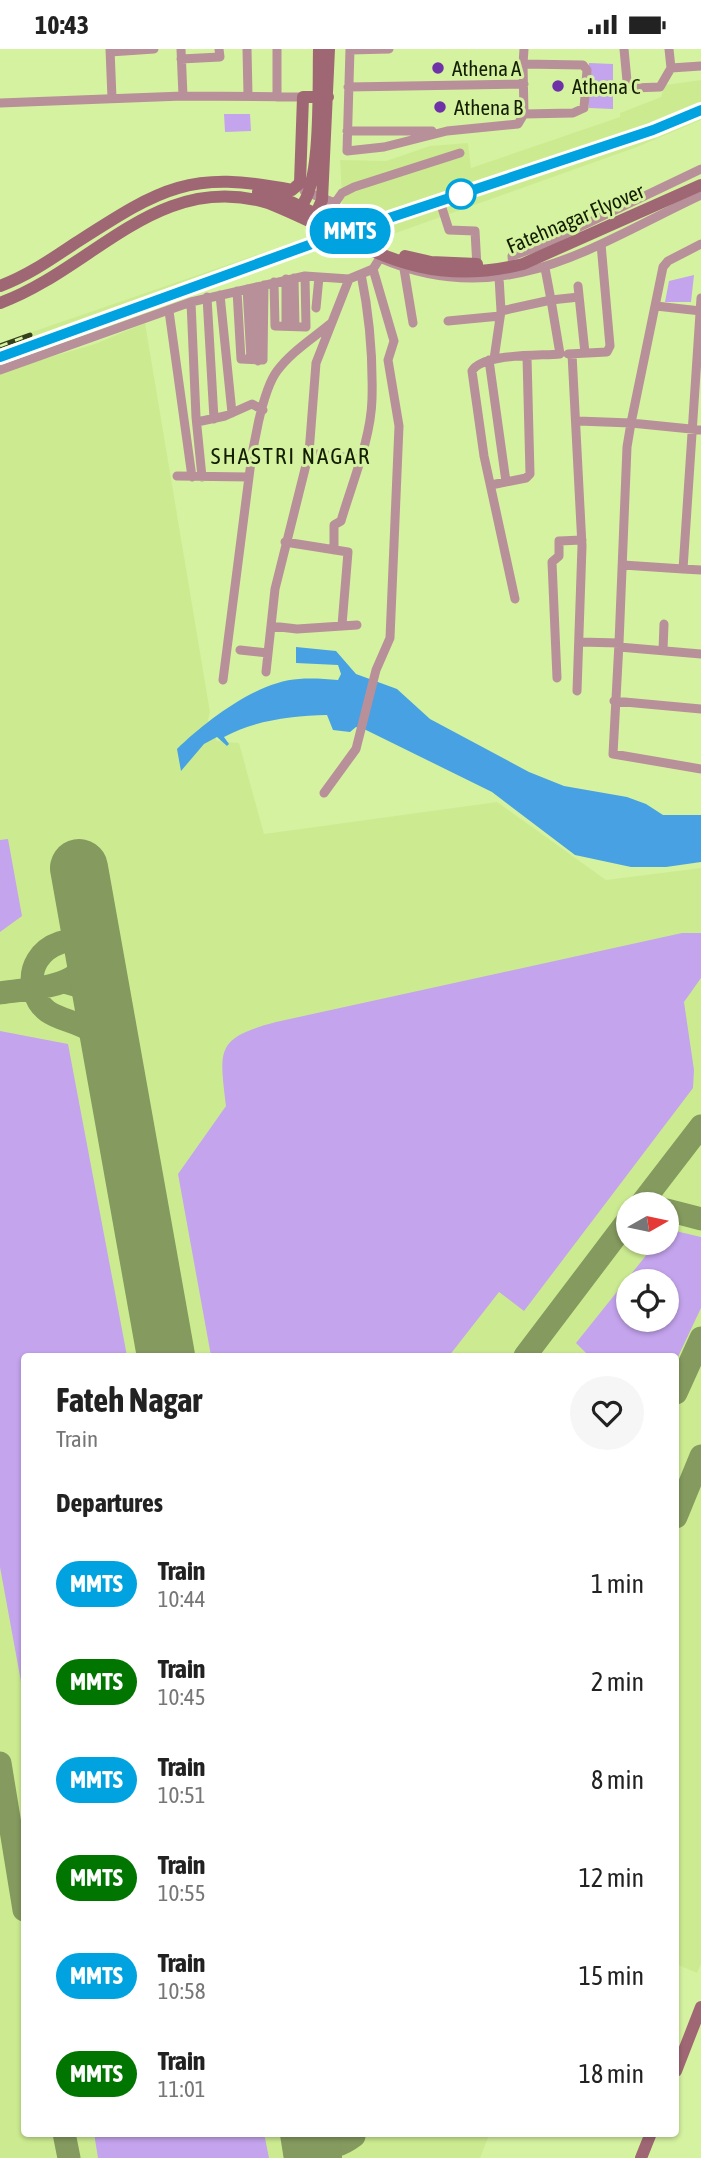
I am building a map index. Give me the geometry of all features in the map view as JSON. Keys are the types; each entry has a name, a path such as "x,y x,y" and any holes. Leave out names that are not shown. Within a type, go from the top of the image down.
{"main road":[{"path":"301,206 312,188 317,141 319,49"},
{"path":"0,309 39,293 174,210 201,203 223,202 311,218 315,216 322,200 329,49"},
{"path":"0,286 22,278 135,207 168,190 214,180 292,190 300,183 303,103 328,97"},
{"path":"317,141 320,148 318,203 322,217"},
{"name":"Fatehnagar Flyover","path":"0,297 46,277 133,217 191,193 246,190 270,194 411,258 431,262 492,263 551,246 701,177"},
{"name":"Fatehnagar Flyover","path":"0,303 28,292 115,235 165,207 213,196 252,198 268,203 406,265 453,272 500,270 523,264 701,185"},
{"path":"273,211 276,186"},
{"path":"168,190 174,210"},
{"path":"679,2063 701,2007"},
{"path":"641,2158 649,2137"}],"street":[{"path":"111,98 110,50 155,49"},
{"path":"183,96 181,54 220,57 219,49"},
{"path":"247,49 248,95"},
{"path":"276,49 277,97"},
{"path":"388,49 350,49 347,151 384,147 447,131"},
{"path":"347,131 447,131 518,124 524,114 524,49"},
{"path":"624,49 627,81 633,88 660,87 671,68 668,49"},
{"path":"523,64 579,63 587,70 584,108 573,113 524,114"},
{"path":"671,68 701,66"},
{"path":"348,87 524,85"},
{"path":"0,103 248,95 277,97 303,103"},
{"path":"297,187 322,200 335,203 342,193 354,187 460,153"},
{"path":"514,275 512,256 542,245 701,169"},
{"path":"0,370 206,297 305,276 349,279 373,269 380,258 404,269 441,277 499,278 545,268 701,195"},
{"path":"442,208 449,230 475,231 478,279"},
{"path":"516,599 471,375 478,363 491,359 607,352 610,346 601,244"},
{"path":"701,244 668,261 663,267 631,423 613,754 701,769"},
{"path":"545,268 559,354"},
{"path":"324,793 356,749 376,670 390,638 399,426 388,360 394,341 373,269"},
{"path":"404,269 412,323"},
{"path":"334,550 334,525 341,521 372,400 361,274"},
{"path":"274,282 275,325 306,327 305,276"},
{"path":"316,308 319,277"},
{"path":"499,278 500,313 491,359 506,482"},
{"path":"290,279 290,325"},
{"path":"265,672 275,589 309,453 316,363 349,279"},
{"path":"578,286 585,353"},
{"path":"251,288 263,360 254,360 251,288"},
{"path":"220,295 232,413"},
{"path":"206,297 214,419"},
{"path":"448,321 579,297"},
{"path":"683,569 690,429 701,299"},
{"path":"191,302 197,477"},
{"path":"656,306 701,311"},
{"path":"169,311 197,477"},
{"path":"223,680 249,477 263,409 275,374 289,356 334,321"},
{"path":"572,353 578,421 582,540 577,691"},
{"path":"491,485 530,474 527,357"},
{"path":"197,422 214,419 252,404 263,409"},
{"path":"578,421 701,430"},
{"path":"309,453 359,459"},
{"path":"177,476 249,477"},
{"path":"557,678 552,562 559,556 559,541 582,540"},
{"path":"285,542 348,552 342,625"},
{"path":"623,565 701,570"},
{"path":"663,650 664,624"},
{"path":"271,627 297,629 357,625"},
{"path":"580,642 701,654"},
{"path":"240,650 268,653"},
{"path":"614,701 701,709"}],"shaded area":[{"path":"589,63 613,64 613,109 589,108"},
{"path":"701,80 701,120 637,147 393,234 370,231 228,280 153,313 0,365 0,343 320,233 343,215 340,160 386,161 430,146 468,143 471,168 620,117 620,113 661,97 665,85"},
{"path":"224,114 250,114 251,131 225,132"},
{"path":"694,275 691,302 665,302 669,281"},
{"path":"145,323 210,712 208,720 217,741 239,743 264,834 497,802 606,880 701,868 701,1964 697,1973 679,1965 679,1353 21,1353 21,2137 488,2137 480,2158 0,2158 0,372 95,344"},
{"path":"8,839 22,916 0,932 0,840"},
{"path":"682,933 701,933 701,978 684,1002 694,1070 693,1088 524,1311 499,1292 451,1353 210,1353 178,1174 226,1106 222,1071 226,1048 242,1034 276,1022"},
{"path":"0,1031 68,1044 126,1353 21,1353 21,1682 0,1567"},
{"path":"679,1232 701,1237 701,1308 679,1355 586,1353 576,1343 616,1293 616,1332 679,1332 679,1269 635,1269 646,1255 679,1255"},
{"path":"95,2137 265,2137 269,2158 98,2158"}],"water":[{"path":"296,647 336,651 356,674 397,689 430,719 529,772 564,786 627,797 646,804 663,815 701,815 701,862 666,867 631,867 575,855 492,792 366,730 356,727 350,732 333,730 327,715 287,718 248,727 224,737 229,744 227,746 217,737 204,744 181,771 177,749 233,704 283,681 338,680 341,674 338,665 296,663"}],"taxiway":[{"path":"113,1055 115,996 111,965 102,951 89,943 75,940 60,943 47,950 37,960 33,974 34,991 40,1004 49,1012 94,1033 105,1044 114,1061"},
{"path":"0,993 44,987 71,978 82,970 94,944"},
{"path":"64,982 89,989 105,1008"},
{"path":"650,1192 701,1126"},
{"path":"679,1213 701,1219"},
{"path":"527,1353 616,1236"},
{"path":"679,1386 701,1338"},
{"path":"679,1510 701,1456"},
{"path":"0,1763 21,1892"},
{"path":"65,2137 69,2158"},
{"path":"311,2137 317,2146 323,2147 337,2145 352,2137"}],"runway":[{"path":"79,868 165,1353"},
{"path":"310,2137 313,2158"}],"railway":[{"path":"0,357 320,241 653,130 701,110"},
{"path":"0,346 30,335"}],"train":[{"name":"MMTS","path":"0,357 320,241 653,130 701,110"}],"place":[{"name":"Athena A","path":"438,68"},
{"name":"Athena C","path":"558,86"},
{"name":"Athena B","path":"440,107"}],"district":[{"name":"SHASTRI NAGAR","path":"291,456"}]}
